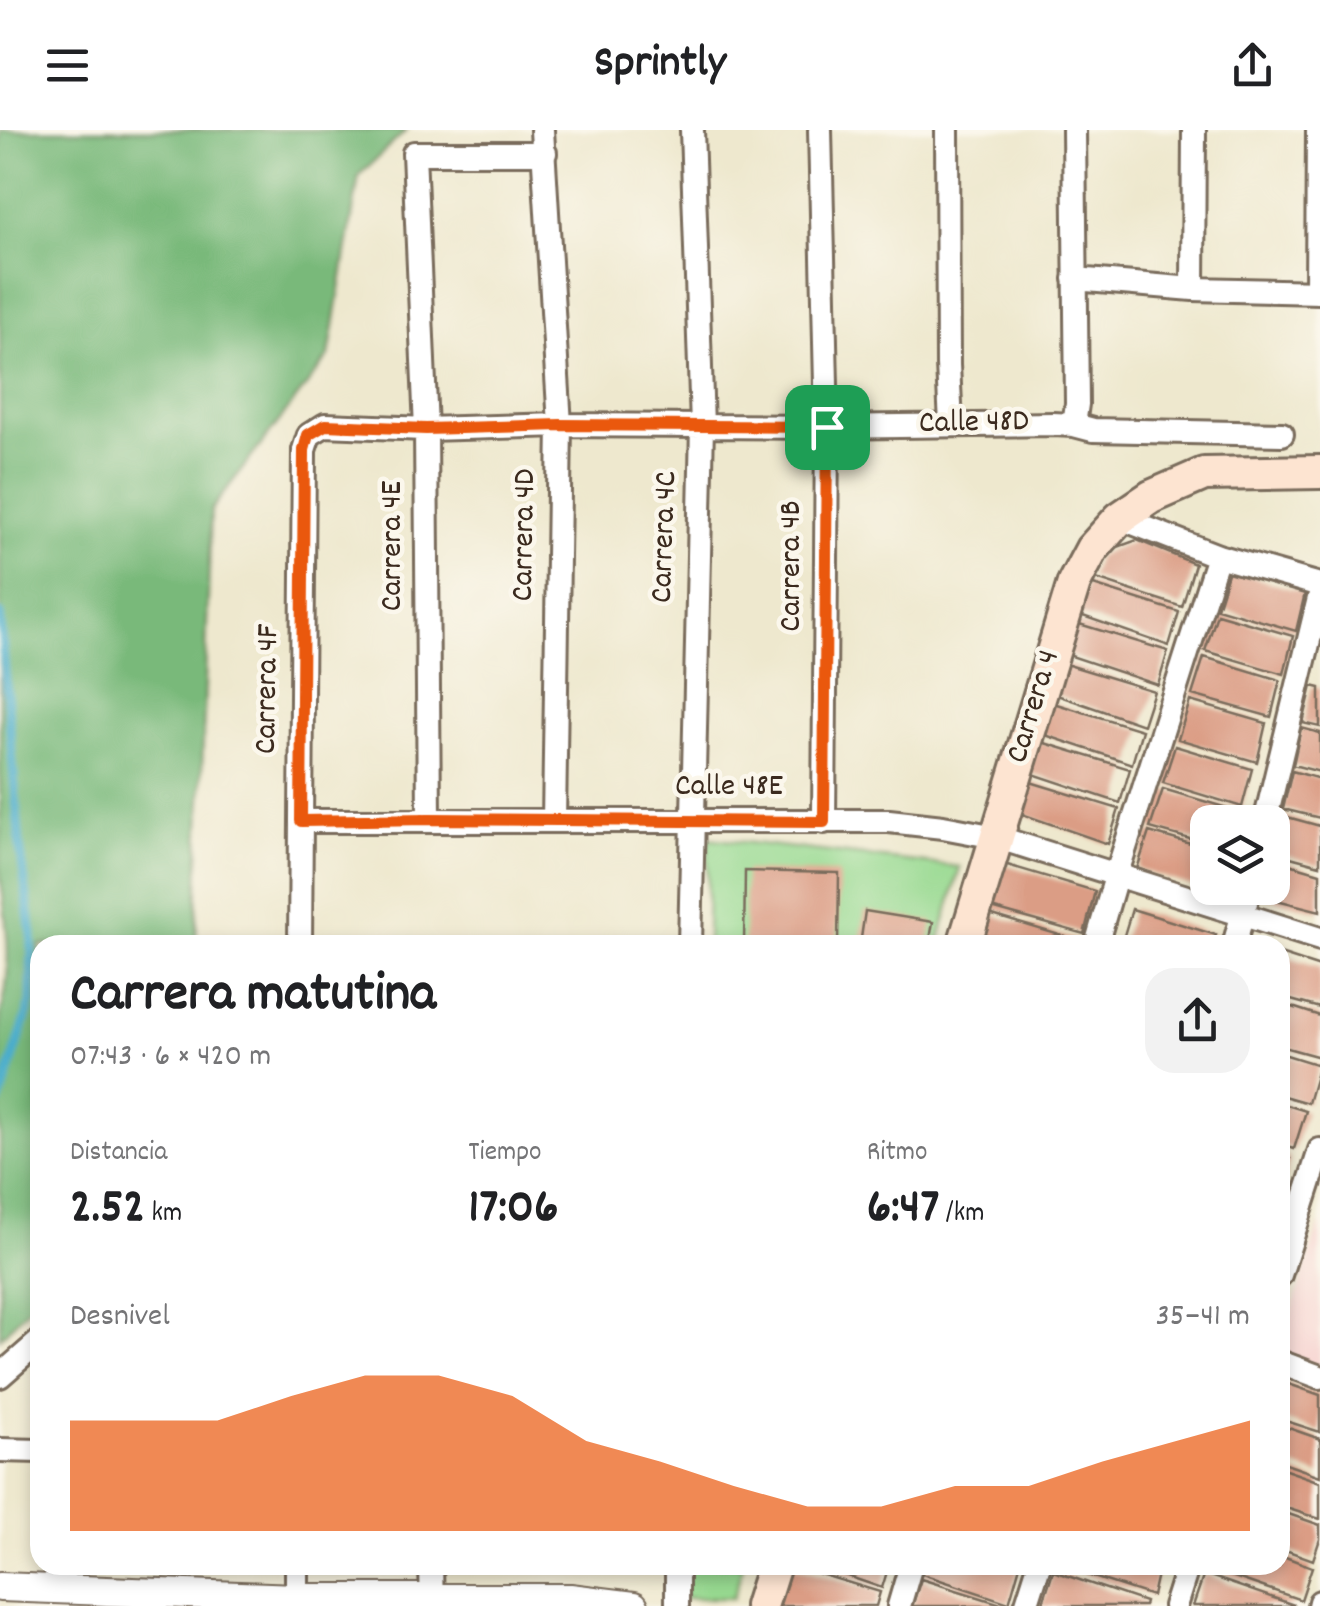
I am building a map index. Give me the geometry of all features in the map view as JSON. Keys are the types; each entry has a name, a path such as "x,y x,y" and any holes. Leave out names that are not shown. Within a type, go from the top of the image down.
{"main road":[{"name":"Carrera 4","path":"967,935 1074,582 1092,549 1120,518 1151,497 1204,474 1320,472"},
{"path":"761,1606 771,1575"}],"street":[{"name":"Carrera 4C","path":"690,935 702,426 692,130"},
{"name":"Carrera 4B","path":"820,130 827,427 824,822"},
{"path":"947,130 950,424"},
{"path":"1074,130 1074,425"},
{"path":"1193,289 1194,130"},
{"path":"1075,279 1193,289 1318,292 1318,130"},
{"name":"Carrera 4E","path":"429,819 426,429 414,152 544,142"},
{"name":"Carrera 4D","path":"544,142 560,425 554,820"},
{"name":"Calle 48D","path":"308,435 325,425 426,429 950,424 1282,434"},
{"name":"Carrera 4F","path":"300,935 304,450 308,435"},
{"path":"1120,518 1218,556 1320,585"},
{"path":"1099,935 1218,556"},
{"path":"1269,805 1320,594"},
{"name":"Calle 48E","path":"301,821 889,821 943,827 996,837 1320,938"},
{"path":"1237,935 1245,905"},
{"path":"1290,1244 1320,1150"},
{"path":"0,1376 30,1350"},
{"path":"1290,1366 1320,1377"},
{"path":"0,1450 30,1451"},
{"path":"296,1575 297,1602"},
{"path":"432,1575 432,1602"},
{"path":"676,1606 677,1575"},
{"path":"899,1606 909,1575"},
{"path":"1026,1606 1036,1575"},
{"path":"1174,1606 1185,1575"},
{"path":"14,1594 153,1600 570,1602 634,1606"}],"shaded area":[{"path":"1320,1223 1320,1369 1290,1358 1290,1315"}],"green space":[{"path":"0,130 407,130 359,175 329,356 211,510 196,935 30,935 30,1306 0,1338 0,1015 8,963 0,874"},
{"path":"708,838 960,867 941,935 707,935"},
{"path":"685,1575 740,1575 733,1598 684,1598"}],"building":[{"path":"1137,540 1195,564 1182,607 1090,577 1098,557"},
{"path":"1229,570 1305,593 1296,631 1217,608"},
{"path":"1087,583 1179,612 1169,646 1077,614"},
{"path":"1217,614 1293,636 1284,674 1205,651"},
{"path":"1076,623 1168,651 1158,685 1065,654"},
{"path":"1204,657 1280,680 1271,717 1192,695"},
{"path":"1062,663 1154,691 1143,725 1051,693"},
{"path":"1312,686 1320,688 1320,727 1303,723"},
{"path":"1190,701 1266,723 1257,762 1178,739"},
{"path":"1050,702 1142,730 1132,764 1039,733"},
{"path":"1301,728 1320,733 1320,772 1293,765"},
{"path":"1038,741 1130,769 1120,803 1027,772"},
{"path":"1175,746 1252,769 1243,805 1163,783"},
{"path":"1292,771 1320,779 1320,818 1290,811 1290,805 1284,805"},
{"path":"1027,781 1119,809 1108,844 1016,812"},
{"path":"1163,789 1217,805 1190,805 1190,839 1150,828"},
{"path":"1290,818 1320,826 1320,865 1290,857"},
{"path":"1149,832 1190,844 1190,886 1137,869"},
{"path":"1004,864 1095,891 1084,934 991,908"},
{"path":"1290,864 1320,873 1320,911 1290,903"},
{"path":"745,871 839,873 838,935 744,935"},
{"path":"1132,909 1216,935 1124,935"},
{"path":"865,911 933,922 931,935 861,935"},
{"path":"989,914 1060,935 983,935"},
{"path":"1290,957 1320,967 1320,1008 1290,1000"},
{"path":"1290,1006 1320,1016 1320,1057 1290,1049"},
{"path":"1290,1056 1319,1065 1308,1103 1290,1098"},
{"path":"1290,1106 1306,1111 1294,1149 1290,1148"},
{"path":"1290,1384 1320,1395 1320,1432 1290,1422"},
{"path":"1290,1428 1320,1439 1320,1476 1290,1466"},
{"path":"1290,1472 1320,1482 1320,1519 1290,1509"},
{"path":"1290,1514 1320,1525 1313,1560 1290,1552"},
{"path":"1290,1559 1312,1567 1301,1600 1228,1575 1290,1575"},
{"path":"786,1575 823,1575 880,1592 876,1606 774,1606"},
{"path":"844,1575 886,1575 882,1588"},
{"path":"925,1575 1017,1575 1009,1603"},
{"path":"1052,1575 1065,1575 1145,1602 1144,1606 1042,1606"},
{"path":"1087,1575 1157,1575 1152,1596"},
{"path":"1204,1575 1294,1605 1294,1606 1193,1606"},
{"path":"921,1579 1004,1605 1004,1606 912,1606"}],"waterway":[{"path":"0,614 20,846 32,935"},
{"path":"0,1101 30,1005"}],"route":[{"path":"325,425 426,429 560,425 827,427 824,822 301,821 304,450 308,435 325,425"}]}
